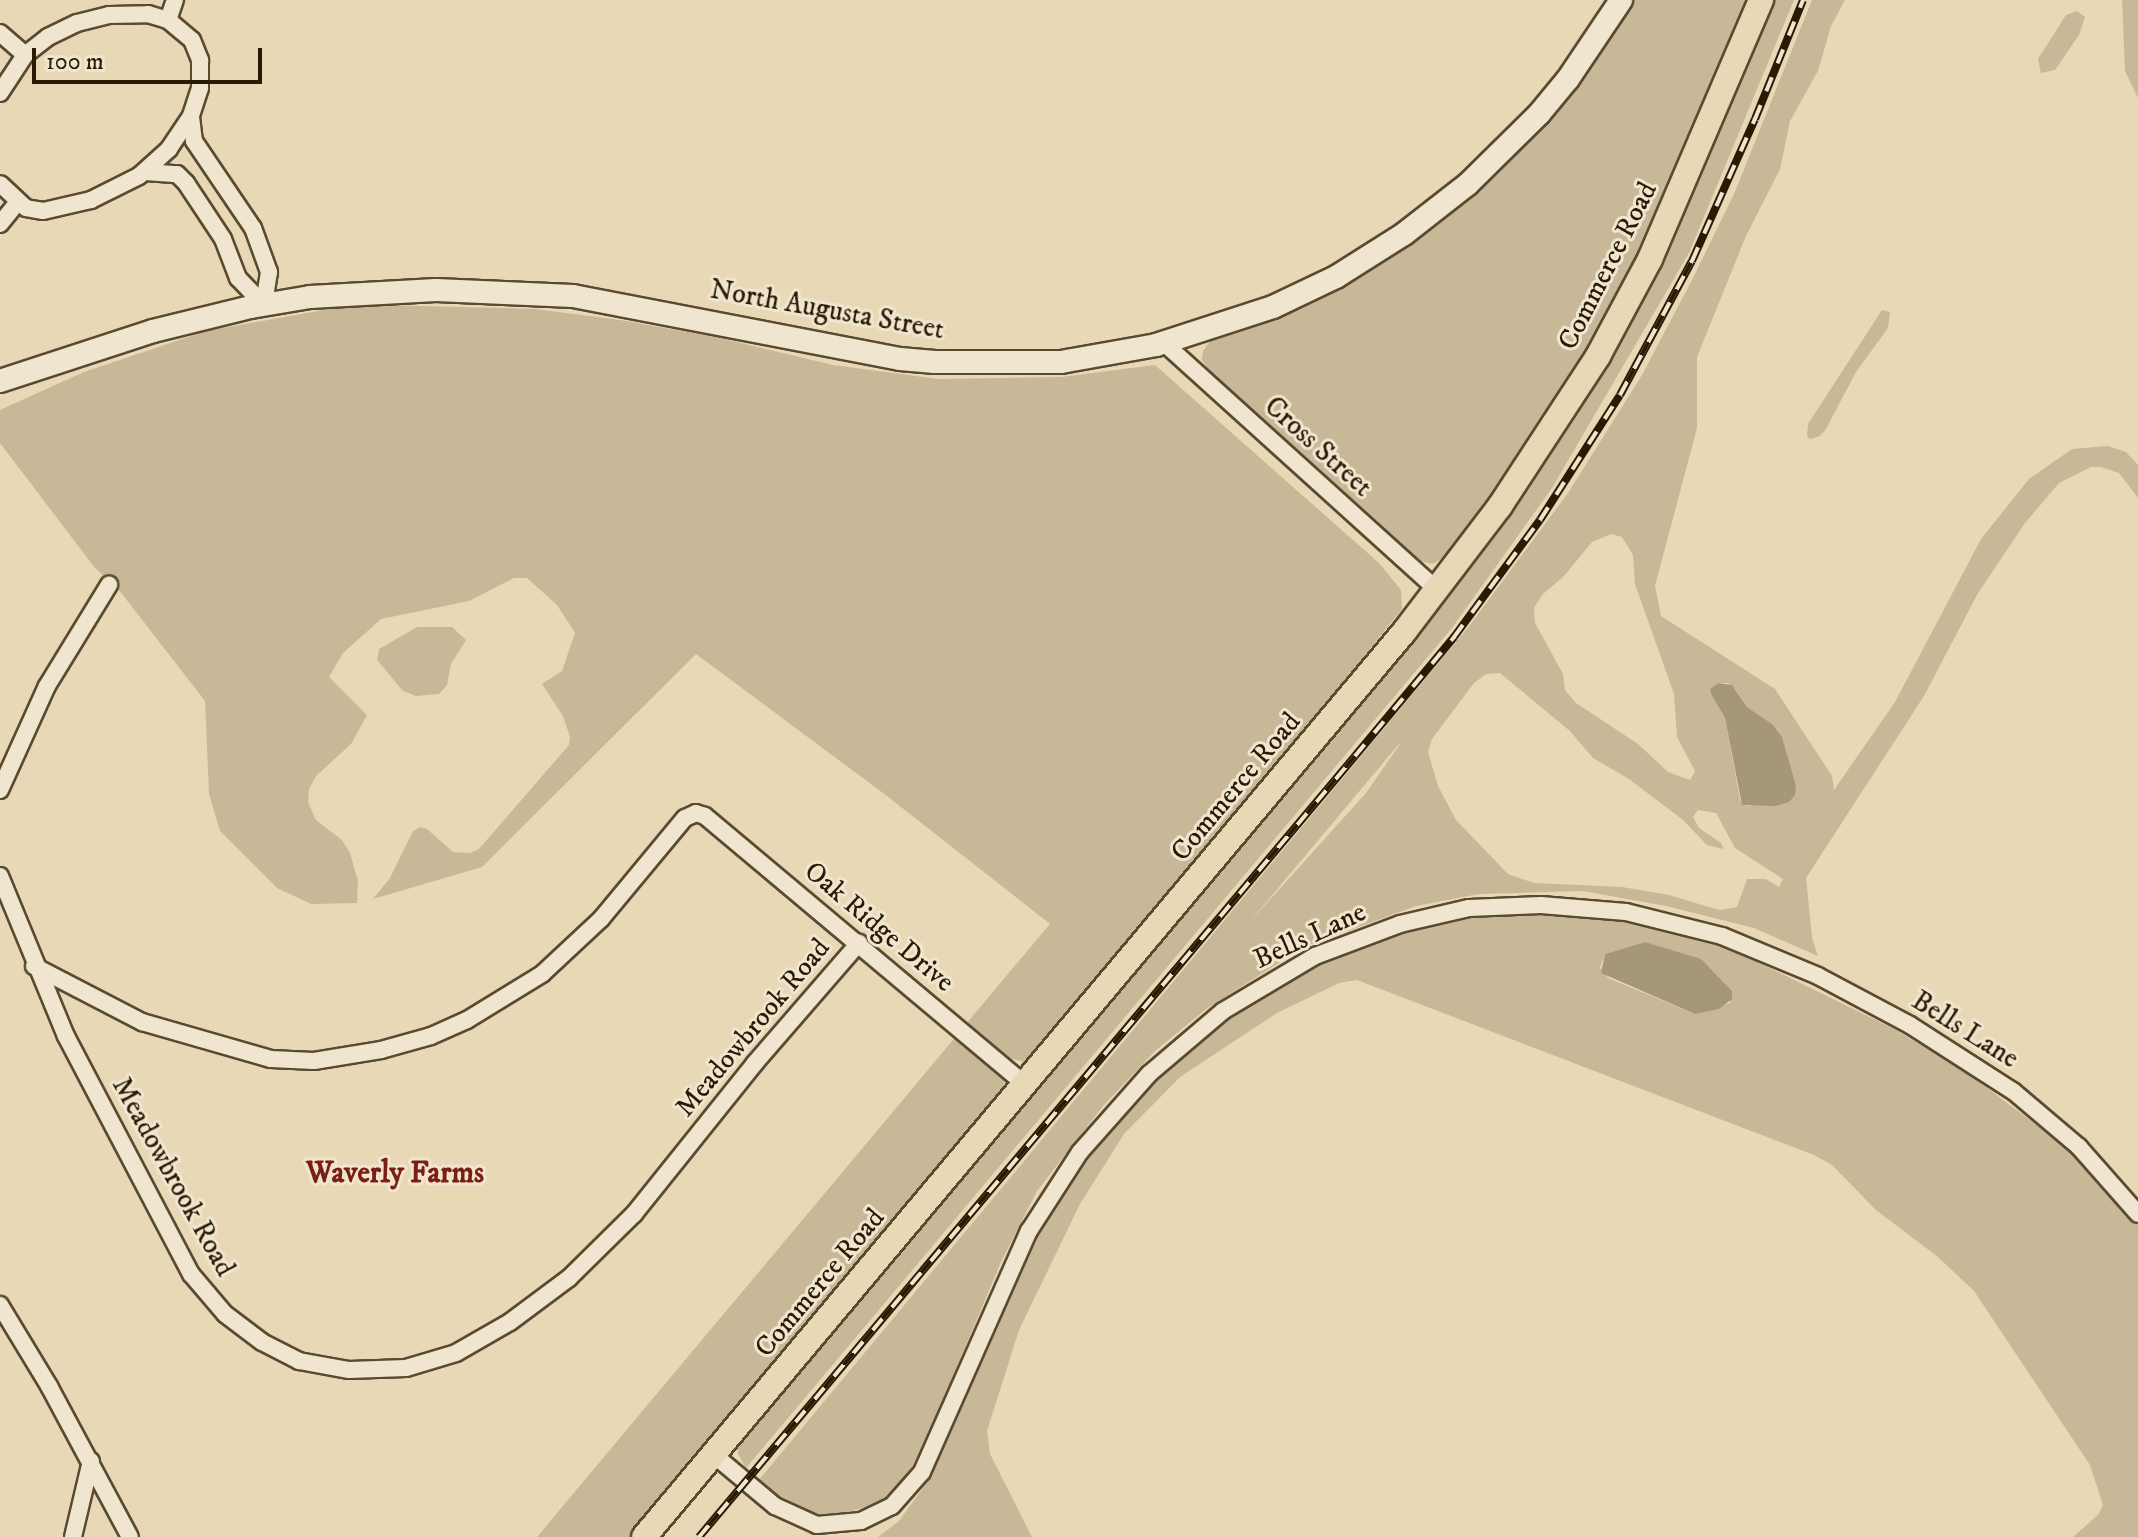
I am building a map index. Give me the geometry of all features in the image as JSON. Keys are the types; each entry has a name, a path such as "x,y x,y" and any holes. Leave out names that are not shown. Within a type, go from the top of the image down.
{"main road":[{"name":"North Augusta Street","path":"0,381 165,327 264,305 310,297 436,290 573,296 900,359 968,364 1075,360 1164,343 1237,322 1318,287 1375,254 1429,216 1484,170 1539,114 1568,79 1621,0"},
{"name":"Commerce Road","path":"644,1537 1026,1085 1437,590 1539,449 1619,318 1693,164 1761,0"}],"street":[{"path":"168,20 175,0"},
{"path":"0,93 25,55 64,28 99,16 136,13 168,20 192,40 200,60 200,88 191,116 169,149 145,172 101,196 65,207 37,211 18,202 0,184"},
{"path":"0,33 25,55"},
{"path":"191,116 194,141 253,228 269,272 264,305"},
{"path":"145,172 177,174 186,183 223,239 238,278 264,305"},
{"path":"0,224 18,202"},
{"name":"Cross Street","path":"1164,343 1437,590"},
{"path":"0,790 47,686 109,585"},
{"name":"Oak Ridge Drive","path":"34,966 142,1022 271,1059 314,1061 381,1050 431,1036 467,1020 542,974 601,919 685,818 696,813 705,816 1026,1085"},
{"name":"Meadowbrook Road","path":"0,876 34,966 66,1036 179,1254 205,1293 243,1329 282,1354 321,1366 378,1371 418,1365 466,1348 510,1322 569,1278 634,1214 755,1063 859,943"},
{"name":"Bells Lane","path":"714,1455 775,1506 817,1525 845,1525 892,1506 922,1472 991,1309 1029,1231 1080,1152 1149,1074 1223,1011 1315,956 1400,924 1469,908 1569,906 1655,917 1722,936 1818,976 1932,1038 2013,1091 2079,1147 2138,1214"},
{"path":"0,1305 91,1461 130,1537"},
{"path":"73,1537 91,1461"}],"shaded area":[{"path":"1629,0 1749,0 1647,236 1597,330 1548,413 1453,551 1433,564 1420,561 1210,372 1202,360 1203,351 1211,340 1296,306 1406,243"},
{"path":"1771,0 1794,0 1689,253 1552,488 1452,628 746,1468 738,1454 739,1440 1528,483"},
{"path":"1812,0 1845,0 1831,26 1818,71 1790,121 1780,169 1746,236 1697,357 1697,428 1655,586 1661,616 1775,689 1832,776 1834,790 1895,702 1981,539 2029,479 2072,449 2108,446 2126,452 2138,465 2138,498 2119,473 2101,467 2091,467 2059,483 2025,523 1978,593 1924,696 1806,878 1812,938 1818,956 1754,928 1666,906 1583,891 1479,894 1416,906 1304,947 1206,1009 1155,1051 1103,1106 1037,1191 1001,1262 921,1452 898,1488 875,1505 836,1515 811,1513 772,1492 758,1481 1470,625 1568,493 1642,375 1734,194","holes":["1611,534 1622,537 1633,555 1635,584 1674,694 1677,737 1695,771 1690,780 1668,772 1638,744 1576,703 1565,690 1563,674 1535,623 1534,608 1542,595 1564,576 1592,542","1500,673 1570,731 1593,758 1629,779 1683,820 1707,845 1724,849 1721,843 1699,828 1693,817 1698,810 1716,813 1735,848 1783,879 1779,887 1766,879 1747,879 1737,907 1719,910 1669,895 1622,887 1534,883 1508,874 1456,820 1438,786 1428,752 1432,739 1474,683 1486,674","1718,683 1728,683 1747,707 1772,724 1783,741 1796,785 1789,802 1746,806 1740,800 1725,718 1710,689","1399,744 1366,793 1248,924"]},
{"path":"2122,0 2138,0 2138,98 2125,71"},
{"path":"2077,11 2085,17 2079,35 2055,70 2041,73 2038,59 2066,15"},
{"path":"379,305 535,309 620,320 716,337 833,365 938,379 1061,377 1155,365 1379,563 1401,590 1402,609 1253,795 1025,1062 1009,1058 966,1024 1050,924 887,796 696,654 482,867 373,899 390,878 413,831 420,827 427,829 453,852 470,853 479,849 569,745 570,737 563,716 542,684 562,671 575,633 557,605 527,578 514,578 469,601 381,619 343,653 329,677 367,715 351,744 316,776 309,789 308,802 316,820 342,840 350,853 358,881 357,903 311,904 277,888 220,831 209,794 205,701 119,590 95,568 0,443 0,410 84,372 206,331 329,309"},
{"path":"1882,310 1890,312 1888,328 1856,372 1826,429 1820,436 1810,439 1807,436 1808,424"},
{"path":"417,627 452,627 466,640 451,664 447,685 439,694 416,696 403,691 377,660 379,649"},
{"path":"1718,683 1732,685 1747,707 1772,724 1782,737 1796,785 1795,795 1789,802 1775,806 1742,805 1725,718 1710,689"},
{"path":"1494,914 1549,914 1620,921 1679,933 1737,952 1894,1029 1963,1070 2077,1155 2138,1224 2138,1537 2073,1537 2098,1515 2103,1505 2090,1465 1974,1291 1938,1257 1876,1210 1832,1165 1814,1155 1357,980 1339,983 1277,1013 1180,1077 1124,1134 1080,1204 1019,1330 987,1431 990,1454 1032,1537 878,1537 899,1521 928,1481 1041,1226 1079,1168 1149,1083 1235,1008 1318,961 1410,929 1450,919","holes":["1645,942 1701,960 1729,988 1730,1003 1695,1014 1608,978 1600,967 1605,954"]},
{"path":"1645,942 1701,959 1732,991 1732,999 1719,1009 1695,1014 1601,973 1605,954"},
{"path":"958,1034 1005,1076 1003,1092 629,1537 537,1537"}],"railway":[{"path":"699,1537 1454,637 1540,520 1620,395 1692,261 1755,119 1803,0"}],"district":[{"name":"Waverly Farms","path":"395,1174"}]}
